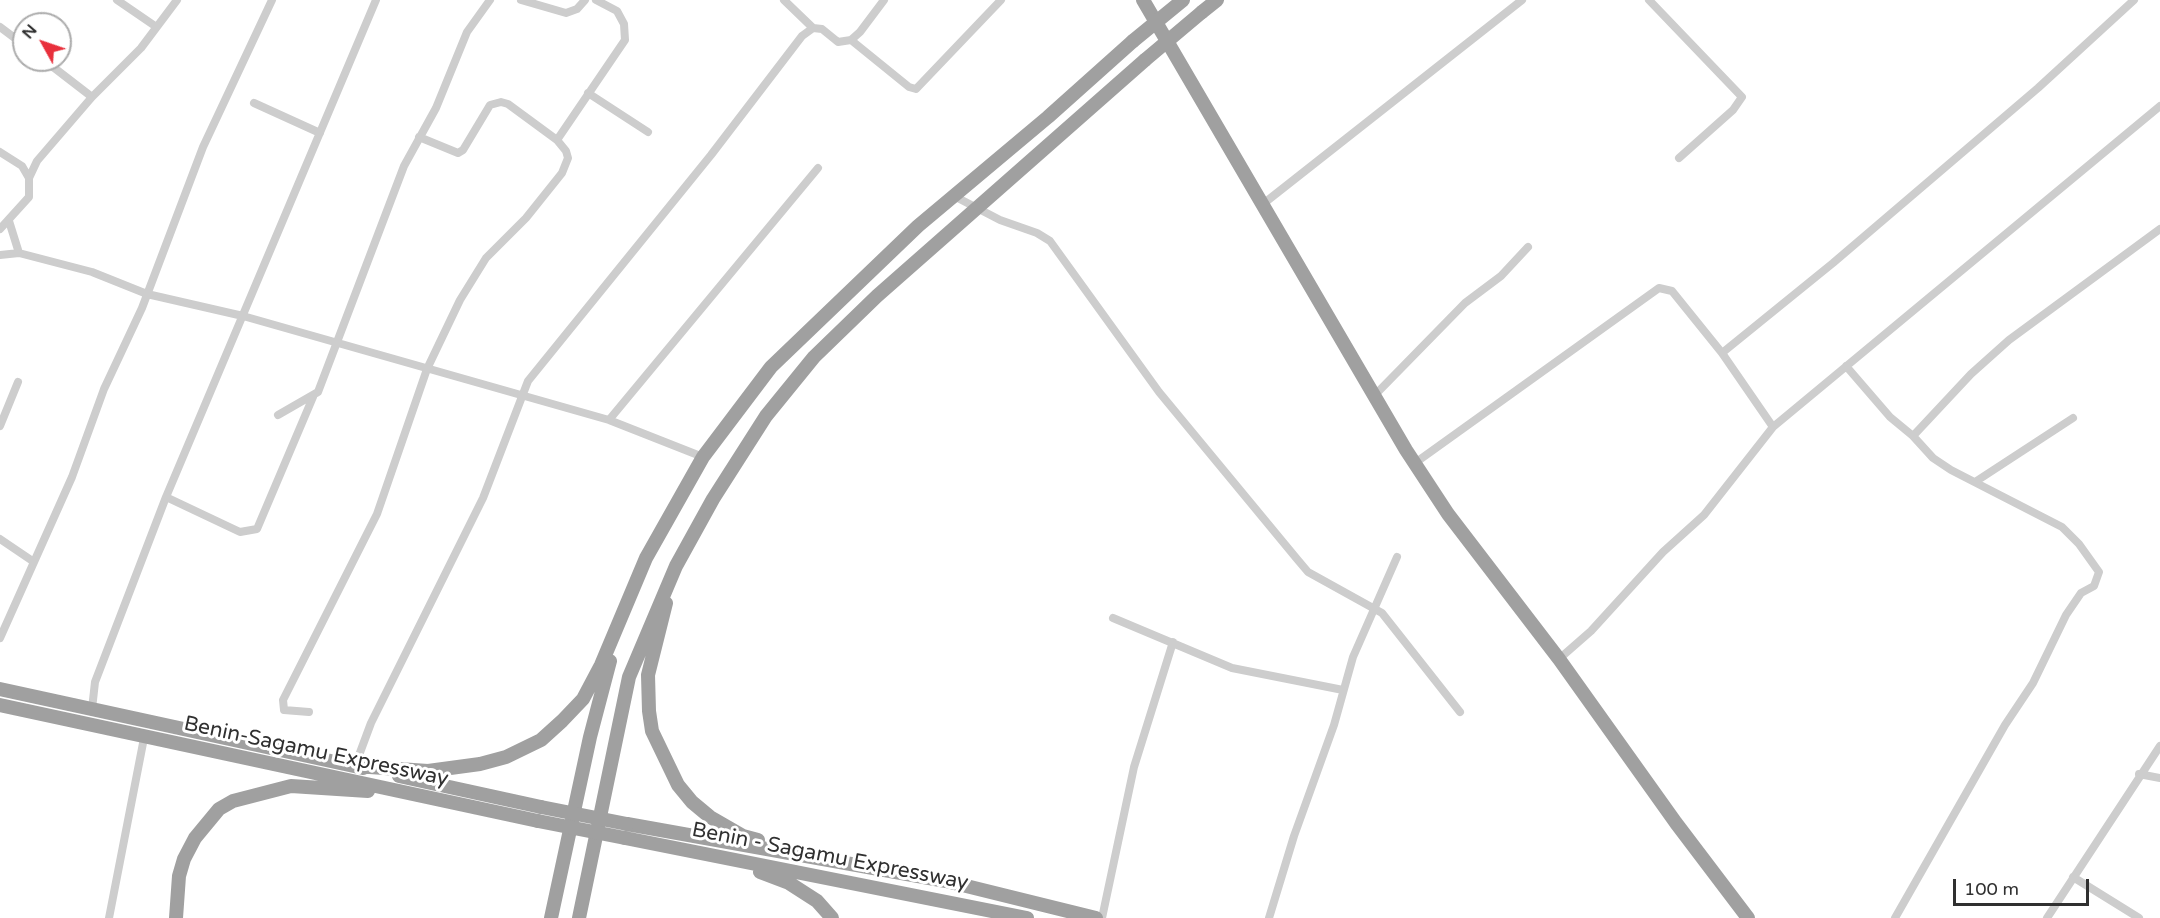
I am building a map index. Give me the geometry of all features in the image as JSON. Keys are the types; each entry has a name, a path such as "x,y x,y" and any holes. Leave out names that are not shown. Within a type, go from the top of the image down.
{"highway":[{"path":"1143,0 1373,397 1415,463 1449,514 1559,659 1676,823 1748,918"},
{"path":"355,766 428,771 480,764 506,756 541,740 583,699 601,665 646,558 703,457 771,368 918,226 1183,0"},
{"path":"579,918 629,676 676,566 713,499 766,416 814,357 976,207 1217,0"},
{"path":"676,566 648,675 652,731 661,753 678,785 692,802 710,817 742,836 824,860"},
{"path":"551,918 590,737 622,615"},
{"path":"0,689 355,766 540,814 626,831 824,860 982,889 1096,918"},
{"name":"Benin-Sagamu Expressway","path":"0,705 144,738 418,794 540,814"},
{"path":"176,918 179,876 184,859 207,822 219,809 233,801 291,786 418,794"},
{"name":"Benin - Sagamu Expressway","path":"626,831 716,856 1027,918"},
{"path":"716,856 789,883 817,901 832,918"}],"street":[{"path":"117,0 156,26"},
{"path":"0,229 29,197 29,178 37,161 92,97 141,48 177,0"},
{"path":"0,638 72,477 104,389 147,294 203,147 272,0"},
{"path":"92,709 95,682 166,497 376,0"},
{"path":"166,497 240,532 256,529 313,397 321,386 335,342 404,166 436,108 467,32 490,0"},
{"path":"521,0 566,13 577,9 585,0"},
{"path":"557,140 625,40 624,24 617,11 596,0"},
{"path":"784,0 813,28 822,29 838,42 851,40 884,0"},
{"path":"851,40 909,87 916,89 1001,0"},
{"path":"1263,204 1522,0"},
{"path":"1649,0 1742,97 1733,110 1679,158"},
{"path":"1722,353 1833,263 2038,88 2134,0"},
{"path":"355,766 371,723 483,498 528,381 711,154 802,36 813,28"},
{"path":"60,72 92,97"},
{"path":"588,93 648,132"},
{"path":"309,712 285,710 283,700 364,546 427,369 460,300 486,258 526,218 562,173 568,158 557,140 508,104 494,102 463,150 458,153 419,137"},
{"path":"254,103 320,133"},
{"path":"1559,659 1591,631 1664,552 1704,515 1773,427 2160,106"},
{"path":"0,152 22,166 29,178"},
{"path":"609,420 818,168"},
{"path":"954,196 1050,241 1159,392 1297,560 1308,572 1382,613 1461,712"},
{"path":"9,221 19,253"},
{"path":"1913,436 1971,374 2009,340 2160,229"},
{"path":"1373,397 1461,307 1501,276 1528,247"},
{"path":"0,255 19,253 103,276 147,294 243,316 609,420 703,457"},
{"path":"1415,463 1659,288 1672,291 1722,353 1773,427"},
{"path":"1846,366 1890,417 1913,436 1933,458 2062,527 2079,544 2099,572 2094,586 2081,593 2066,615 2033,683 2005,725 1895,918"},
{"path":"0,426 18,382"},
{"path":"278,415 313,397"},
{"path":"1976,482 2073,418"},
{"path":"0,539 34,562"},
{"path":"1269,918 1353,657 1397,557"},
{"path":"1113,618 1232,668 1257,675 1343,690"},
{"path":"1102,918 1134,767 1173,642"},
{"path":"109,918 144,738"},
{"path":"2047,918 2139,774 2160,746"},
{"path":"2139,774 2160,778"},
{"path":"2073,877 2139,918"}]}
